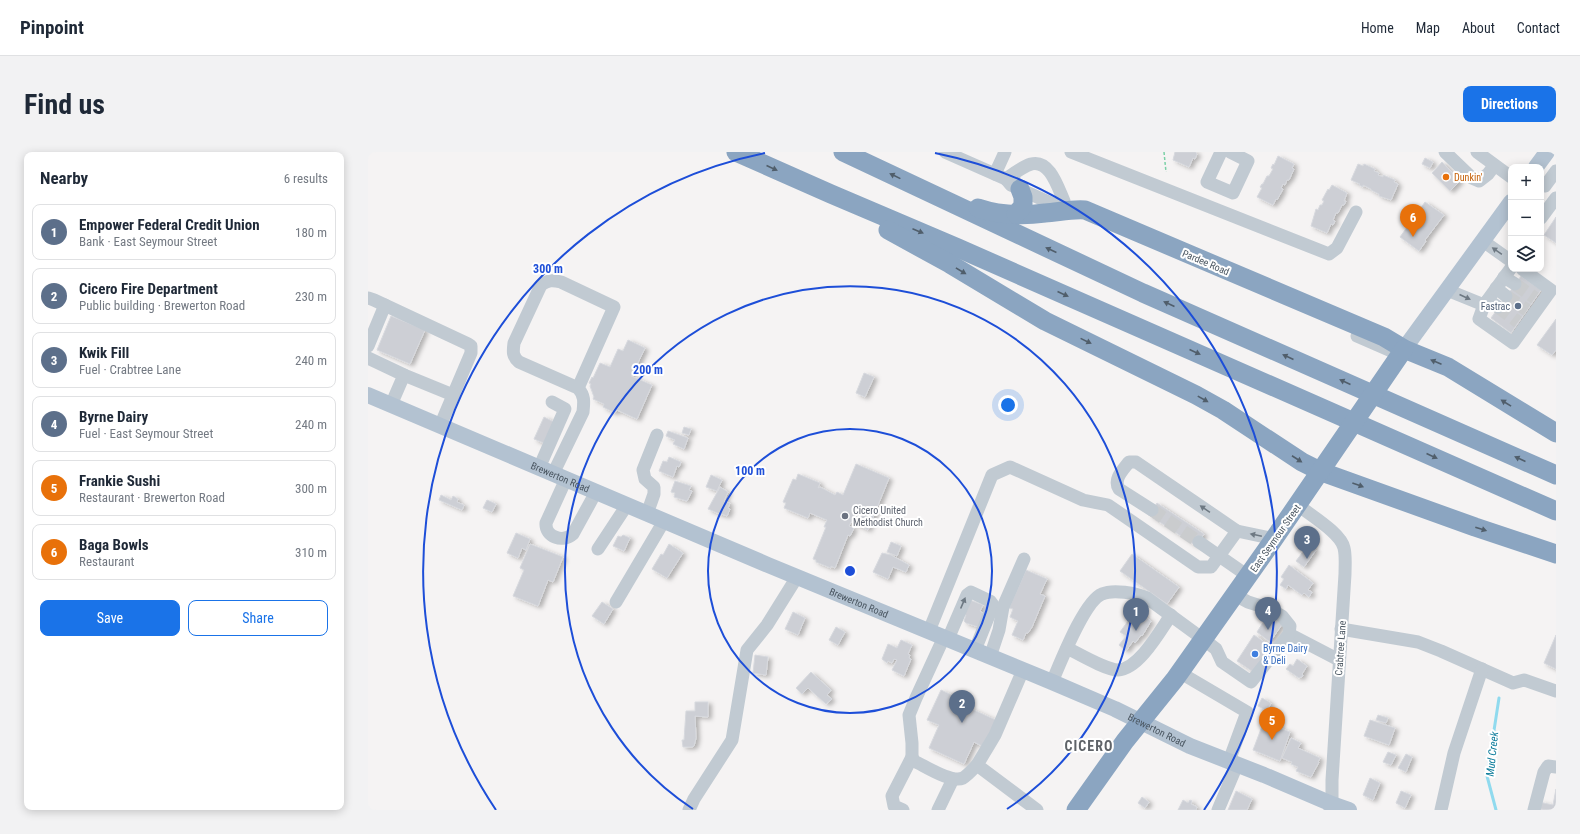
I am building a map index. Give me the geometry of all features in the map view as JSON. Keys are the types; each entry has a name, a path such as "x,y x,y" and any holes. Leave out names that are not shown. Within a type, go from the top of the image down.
{"highway":[{"path":"736,152 1556,511"},
{"path":"843,152 1143,293 1556,475"},
{"path":"1007,181 1023,197 1023,206 1016,214"},
{"path":"924,191 983,210 999,213 1045,214 1072,207"},
{"path":"831,194 882,226 950,264 1044,321 1196,395 1223,410 1302,462 1322,472 1475,527 1556,554"},
{"name":"Pardee Road","path":"1072,207 1384,337 1402,352 1448,367 1556,433"},
{"name":"East Seymour Street","path":"1076,810 1140,722 1179,672 1275,539 1322,472 1402,352"}],"main road":[{"path":"1402,352 1508,206"},
{"name":"Brewerton Road","path":"368,395 797,577 1052,682 1190,746 1233,763 1331,807 1350,810"}],"street":[{"name":"Pardee Road","path":"945,152 1007,181 1072,207"},
{"path":"1005,152 1007,181"},
{"path":"1071,152 1329,254 1337,248 1356,212"},
{"path":"1221,152 1207,182 1233,193 1248,161 1230,152"},
{"path":"1445,152 1472,178 1479,181 1488,174 1494,166"},
{"path":"1477,152 1508,175"},
{"path":"1007,181 1026,166 1040,164 1046,168 1072,207"},
{"path":"1544,183 1556,171"},
{"name":"Pardee Road","path":"1007,181 1015,179 1072,207"},
{"path":"1544,185 1556,194"},
{"path":"1212,208 1221,189"},
{"path":"1544,214 1556,198"},
{"path":"1483,241 1508,259"},
{"path":"1510,276 1501,292 1490,304 1480,319 1513,343 1522,325 1538,301 1551,290 1526,272"},
{"path":"553,474 583,412 584,401 582,393 578,388 519,362 513,353 514,343 541,285 546,281 552,280 560,282 614,307 578,388"},
{"path":"1447,290 1490,304"},
{"path":"368,298 471,346 471,353 440,426"},
{"path":"368,346 385,305"},
{"path":"368,358 404,375 453,395"},
{"path":"391,405 404,375"},
{"path":"552,402 565,409 545,528 548,533 563,539 574,534 596,492"},
{"path":"647,514 654,494 654,487 644,479 643,470 657,435"},
{"path":"1152,510 1119,489 1116,484 1117,478 1129,462 1136,462 1237,531 1275,539"},
{"path":"903,810 894,806 892,796 912,757 910,721 912,707 940,636 992,475 1010,467 1083,500 1108,505 1198,567 1211,567 1237,531"},
{"path":"1128,519 1138,502"},
{"path":"598,549 627,505"},
{"name":"Crabtree Lane","path":"1298,506 1330,530 1340,540 1344,548 1345,574 1331,807"},
{"path":"616,602 664,521"},
{"path":"1199,542 1248,576"},
{"path":"990,657 999,630 1003,607 1024,559"},
{"path":"689,810 694,799 732,740 747,650 768,625 797,577"},
{"path":"940,636 967,594 972,592 990,601 993,605 975,650"},
{"path":"1052,682 1067,648 1090,605 1096,598 1102,594 1110,593 1138,593 1171,615 1216,649 1222,662 1251,682 1289,634 1290,626 1282,616 1270,609 1248,602 1235,595"},
{"path":"1067,648 1109,668 1119,670 1129,666 1139,659 1171,615"},
{"path":"1341,629 1418,642 1513,683 1524,680 1556,691"},
{"path":"1289,634 1339,660"},
{"path":"1441,810 1454,753 1482,669"},
{"path":"912,757 918,763 953,779 962,778 977,765 995,735 1023,670"},
{"path":"1179,672 1247,712 1218,810"},
{"path":"977,765 1037,810"},
{"path":"1534,810 1544,772 1552,767"},
{"path":"938,810 953,779"}],"path":[{"path":"1164,152 1166,172"}],"building":[{"path":"1175,152 1196,152 1197,154 1195,159 1193,158 1189,167 1173,160"},
{"path":"1278,156 1294,164 1292,168 1294,169 1289,180 1287,180 1285,185 1283,184 1281,188 1283,189 1273,205 1257,197 1262,188 1260,187 1267,176 1269,176 1273,169 1271,168"},
{"path":"1425,158 1433,162 1430,168 1422,164"},
{"name":"Dunkin'","path":"1442,162 1460,181 1450,191 1432,173"},
{"path":"1358,164 1363,166 1364,164 1375,169 1374,171 1379,173 1378,175 1383,177 1383,175 1395,180 1394,182 1398,184 1391,200 1379,196 1379,194 1371,189 1363,185 1363,187 1351,180"},
{"path":"1332,185 1347,193 1344,205 1342,205 1338,213 1336,213 1333,220 1335,221 1333,225 1331,224 1327,233 1311,226 1316,209 1318,210 1320,205 1322,205 1324,201 1322,200"},
{"path":"1425,202 1444,215 1425,240 1426,241 1419,251 1400,237"},
{"path":"1556,217 1556,243 1544,235"},
{"path":"1521,276 1541,290 1511,333 1491,318"},
{"path":"391,316 425,330 410,364 377,350"},
{"path":"1556,319 1556,350 1552,355 1537,345"},
{"path":"628,340 645,348 631,376 652,385 637,419 617,410 615,413 603,407 604,404 593,399 594,397 590,386 591,384 589,383 600,363 610,367 618,349 623,351"},
{"path":"864,373 874,377 865,397 856,393"},
{"path":"544,417 556,423 546,444 534,439"},
{"path":"684,427 691,429 689,435 682,433"},
{"path":"668,431 688,438 684,449 673,444 675,440 666,436"},
{"path":"669,457 681,462 679,467 677,466 673,477 659,471 663,461 667,462"},
{"name":"Cicero United Methodist Church","path":"856,464 889,478 868,530 851,522 849,526 854,528 850,536 848,535 835,568 831,566 831,568 816,562 816,560 813,559 826,527 824,527 827,520 810,513 808,518 784,508 786,503 783,502 793,479 796,480 798,474 820,483 818,488 820,487 835,495 837,492 843,495"},
{"path":"711,475 722,480 717,491 706,487"},
{"path":"675,481 691,486 689,490 692,491 687,501 674,497 675,493 671,492"},
{"path":"720,487 728,492 724,501 730,503 728,508 730,509 727,516 708,509"},
{"path":"441,495 451,500 453,496 458,499 457,502 464,505 462,510 439,500"},
{"path":"487,500 496,504 492,512 483,508"},
{"path":"1157,503 1204,534 1196,546 1149,515"},
{"path":"516,533 530,539 526,550 522,548 518,558 507,553"},
{"path":"623,535 630,538 624,551 613,546 618,536 621,537"},
{"path":"891,542 901,546 897,556 887,552"},
{"path":"530,544 563,557 553,582 548,580 538,606 513,596 524,570 520,568"},
{"path":"669,544 683,553 667,578 652,569 661,554 663,555"},
{"path":"1308,545 1316,550 1304,567 1296,561"},
{"path":"882,553 891,555 909,565 906,572 893,567 888,579 873,572"},
{"path":"1132,554 1179,587 1167,604 1120,571"},
{"path":"1289,565 1313,583 1308,590 1312,592 1309,597 1304,593 1302,595 1288,585 1286,589 1280,585 1284,579 1281,577"},
{"path":"1026,570 1047,579 1040,594 1045,596 1032,627 1028,633 1026,633 1023,640 1012,635 1018,621 1010,617 1013,609 1009,608"},
{"path":"970,600 983,605 980,611 984,614 978,627 964,621 966,615 964,614"},
{"path":"602,602 613,609 604,624 592,616"},
{"path":"1136,610 1151,621 1142,636 1141,635 1135,643 1133,641 1126,651 1119,645 1126,636 1120,632"},
{"path":"793,612 805,618 798,635 785,629"},
{"path":"1269,613 1283,623 1270,642 1257,632"},
{"path":"836,627 845,632 838,645 829,640"},
{"name":"Byrne Dairy & Deli","path":"1254,635 1273,648 1256,674 1237,661"},
{"path":"1556,635 1556,669 1544,663"},
{"path":"901,640 912,645 908,654 910,655 909,658 911,659 904,676 892,670 897,660 894,659 892,663 888,661 887,663 882,659 888,644 897,648"},
{"path":"755,655 768,657 766,675 753,673"},
{"path":"1297,659 1307,666 1302,674 1303,676 1299,678 1286,669 1290,664 1293,666"},
{"path":"811,672 831,690 827,695 832,699 826,704 808,688 802,694 796,688"},
{"path":"941,690 965,701 963,705 998,721 986,748 974,742 964,764 929,748 939,725 927,720"},
{"path":"1262,698 1271,703 1267,711 1258,706"},
{"path":"695,702 708,702 708,717 695,716 696,738 694,746 683,747 682,740 684,740 686,711 695,711"},
{"path":"1378,715 1388,718 1386,723 1376,720"},
{"path":"1370,720 1395,728 1389,745 1364,736"},
{"path":"1264,721 1290,732 1280,761 1253,750"},
{"path":"1291,738 1301,743 1298,748 1320,758 1311,777 1296,771 1298,767 1291,764 1292,762 1282,758"},
{"path":"1388,752 1396,755 1391,765 1383,762"},
{"path":"1406,754 1412,757 1406,772 1398,768"},
{"path":"1370,778 1380,783 1373,800 1363,795"},
{"path":"1556,789 1556,810 1538,809 1539,802 1553,805"},
{"path":"1236,791 1252,799 1247,810 1228,810"},
{"path":"1401,791 1411,795 1405,808 1396,803"},
{"path":"1142,797 1149,802 1145,808 1138,803"},
{"path":"1183,800 1188,803 1190,800 1192,801 1191,804 1197,807 1196,810 1178,810"}],"waterway":[{"name":"Mud Creek","path":"1496,810 1487,776 1499,698"}],"tunnel":[{"path":"1515,284 1535,298"},
{"path":"1506,296 1527,310"},
{"path":"1498,307 1518,322"},
{"path":"1152,510 1199,542"}],"place":[{"name":"Dunkin'","path":"1446,177"},
{"name":"Baga Bowls","path":"1413,237"},
{"name":"Fastrac","path":"1518,306"},
{"name":"Cicero United Methodist Church","path":"845,516"},
{"name":"Kwik Fill","path":"1307,559"},
{"name":"Byrne Dairy","path":"1268,630"},
{"name":"Empower Federal Credit Union","path":"1136,631"},
{"name":"Byrne Dairy & Deli","path":"1255,654"},
{"name":"Cicero Fire Department","path":"962,723"},
{"name":"Frankie Sushi","path":"1272,740"}],"district":[{"name":"CICERO","path":"1089,746"}]}
